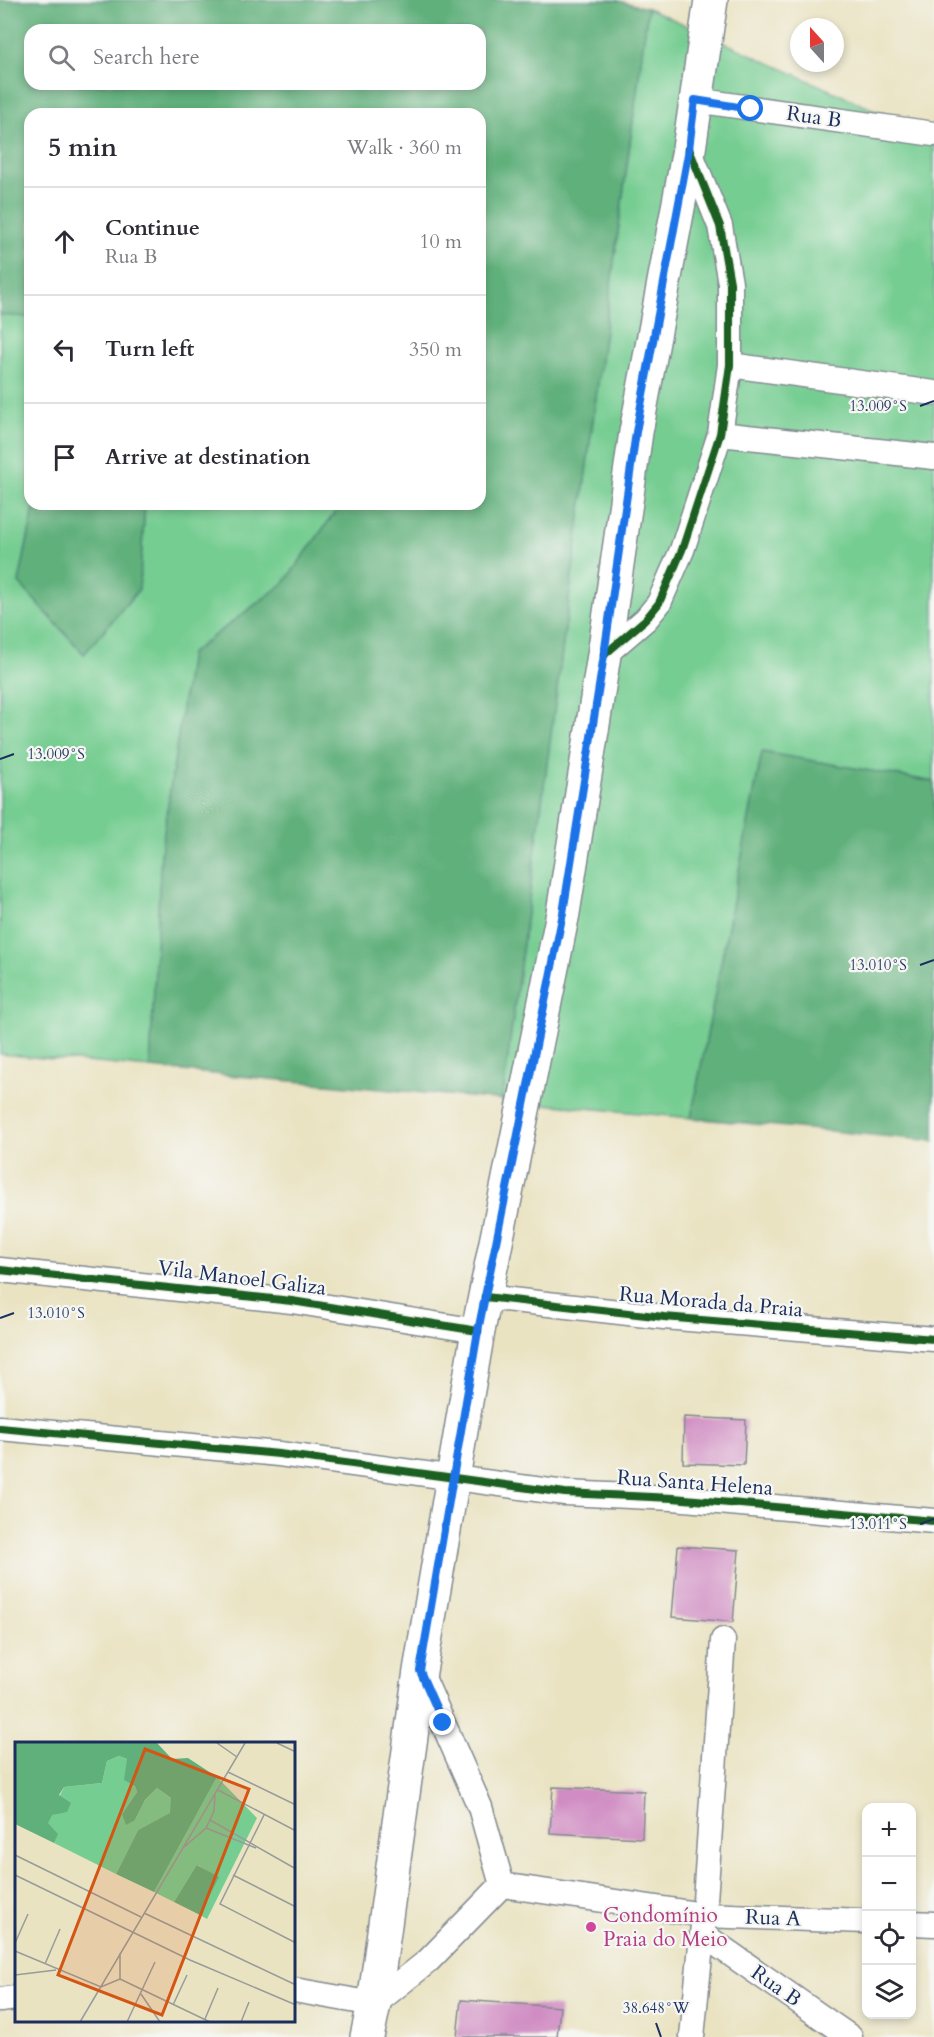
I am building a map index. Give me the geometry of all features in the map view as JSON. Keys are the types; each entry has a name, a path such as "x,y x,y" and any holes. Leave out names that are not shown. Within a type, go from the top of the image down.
{"main road":[{"path":"367,2037 374,2004 420,1671 478,1331 563,913 604,655 636,432 689,149 711,0"}],"street":[{"name":"Rua B","path":"695,100 934,134"},
{"path":"604,655 646,620 659,603 682,550 720,434 730,365 730,282 726,253 708,192 689,149"},
{"path":"730,365 934,393"},
{"path":"720,434 934,457"},
{"name":"Vila Manoel Galiza","path":"0,1270 281,1300 478,1331"},
{"name":"Rua Morada da Praia","path":"485,1297 664,1317 934,1339"},
{"name":"Rua Santa Helena","path":"0,1428 279,1454 453,1480 565,1493 684,1499 934,1521"},
{"path":"692,2037 703,1925 723,1640"},
{"path":"296,1990 374,2004 436,1954 502,1885 480,1807 420,1671"},
{"name":"Rua A","path":"502,1885 703,1925 862,1921"},
{"path":"916,1923 934,1924"},
{"name":"Rua B","path":"703,1925 850,2037"},
{"path":"0,2000 15,1998"}],"green space":[{"path":"0,0 238,0 243,2 248,0 615,0 648,8 502,1100 150,1068 161,853 190,654 284,583 337,510 486,510 486,108 24,108 24,317 0,315"},
{"path":"648,8 934,137 934,782 762,752 691,1118 502,1100"},
{"path":"0,315 24,317 24,510 34,510 19,582 84,654 139,589 145,510 337,510 284,583 190,654 161,853 150,1068 0,1054"},
{"path":"34,510 145,510 139,589 84,654 19,583"},
{"path":"762,752 934,782 934,1141 691,1118"}],"building":[{"path":"684,1417 746,1420 744,1465 683,1463"},
{"path":"678,1546 739,1550 733,1622 672,1617"},
{"path":"553,1787 644,1791 642,1838 550,1833"},
{"path":"461,2000 560,2007 557,2037 457,2037"}],"cycle path":[{"path":"604,655 646,619 659,603 682,550 720,434 730,365 730,283 720,226 689,149"},
{"path":"0,1270 292,1301 478,1331"},
{"path":"485,1297 664,1317 934,1339"},
{"path":"0,1428 279,1454 565,1493 673,1498 934,1521"}],"place":[{"name":"Condomínio Praia do Meio","path":"591,1927"}],"route":[{"path":"443,1723 420,1671 478,1331 563,913 604,655 636,432 689,149 695,100 751,109"}]}
